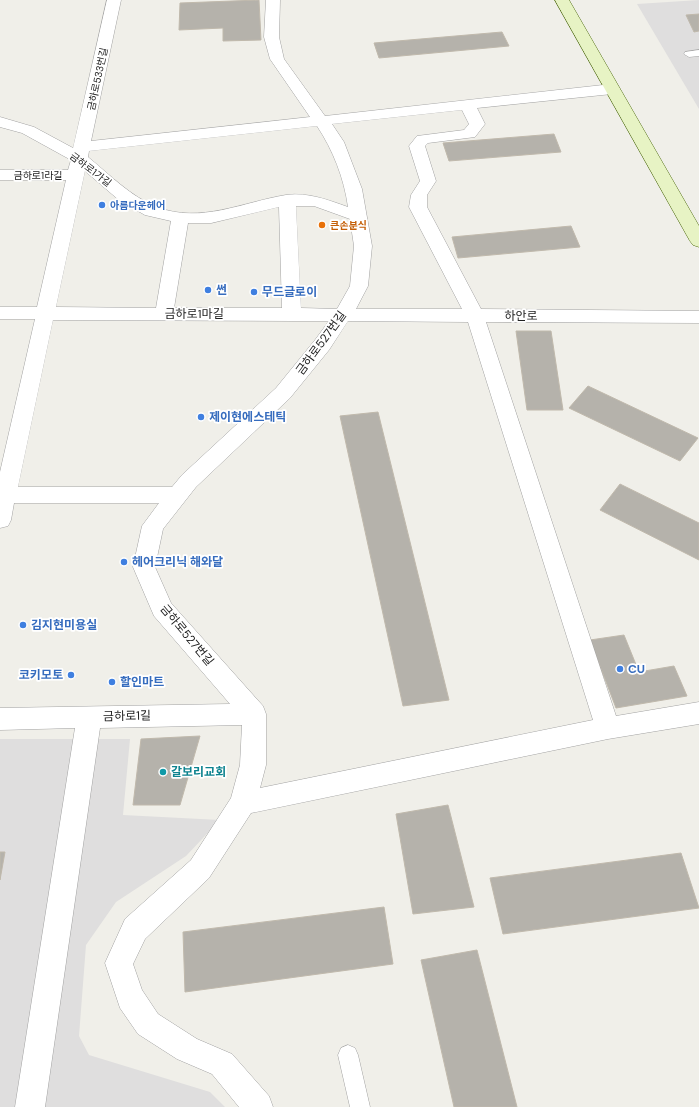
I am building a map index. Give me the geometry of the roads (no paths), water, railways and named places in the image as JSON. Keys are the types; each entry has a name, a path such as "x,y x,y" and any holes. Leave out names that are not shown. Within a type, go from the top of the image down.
{"main road":[{"path":"562,0 699,241"}],"street":[{"name":"금하로533번길","path":"79,160 114,0"},
{"name":"금하로527번길","path":"254,714 162,609 144,567 153,526 189,481 283,393 322,345 343,315 359,286 363,246 354,189 336,142 277,59 271,45 270,26 273,0"},
{"name":"금하로1라길","path":"0,175 79,160 322,121 612,89"},
{"path":"467,105 477,124 469,134 423,139 417,146 428,180 419,195 418,207 475,316 608,728"},
{"name":"금하로1가길","path":"0,122 28,130 79,160 126,197 151,211 180,218 211,218 287,200 316,201 358,216"},
{"path":"0,520 3,495 79,160"},
{"path":"287,200 292,315"},
{"path":"164,314 180,218"},
{"path":"0,314 45,314"},
{"name":"금하로1마길","path":"45,314 343,315"},
{"name":"하안로","path":"343,315 699,317"},
{"path":"3,495 178,495"},
{"path":"243,803 608,728 699,713"},
{"path":"254,714 253,765 243,803 200,869 135,929 119,963 130,998 148,1024 187,1049 222,1064 258,1107"},
{"name":"금하로1길","path":"0,718 254,714"},
{"path":"30,1107 89,717"}],"lane":[{"path":"348,1055 360,1107"}],"place":[{"name":"아름다운헤어","path":"102,205"},
{"name":"큰손분식","path":"322,225"},
{"name":"썬","path":"208,290"},
{"name":"무드글로이","path":"254,292"},
{"name":"제이현에스테틱","path":"201,417"},
{"name":"헤어크리닉 해와달","path":"124,562"},
{"name":"김지현미용실","path":"23,625"},
{"name":"CU","path":"620,669"},
{"name":"코키모토","path":"71,675"},
{"name":"할인마트","path":"112,682"},
{"name":"갈보리교회","path":"163,772"}]}
